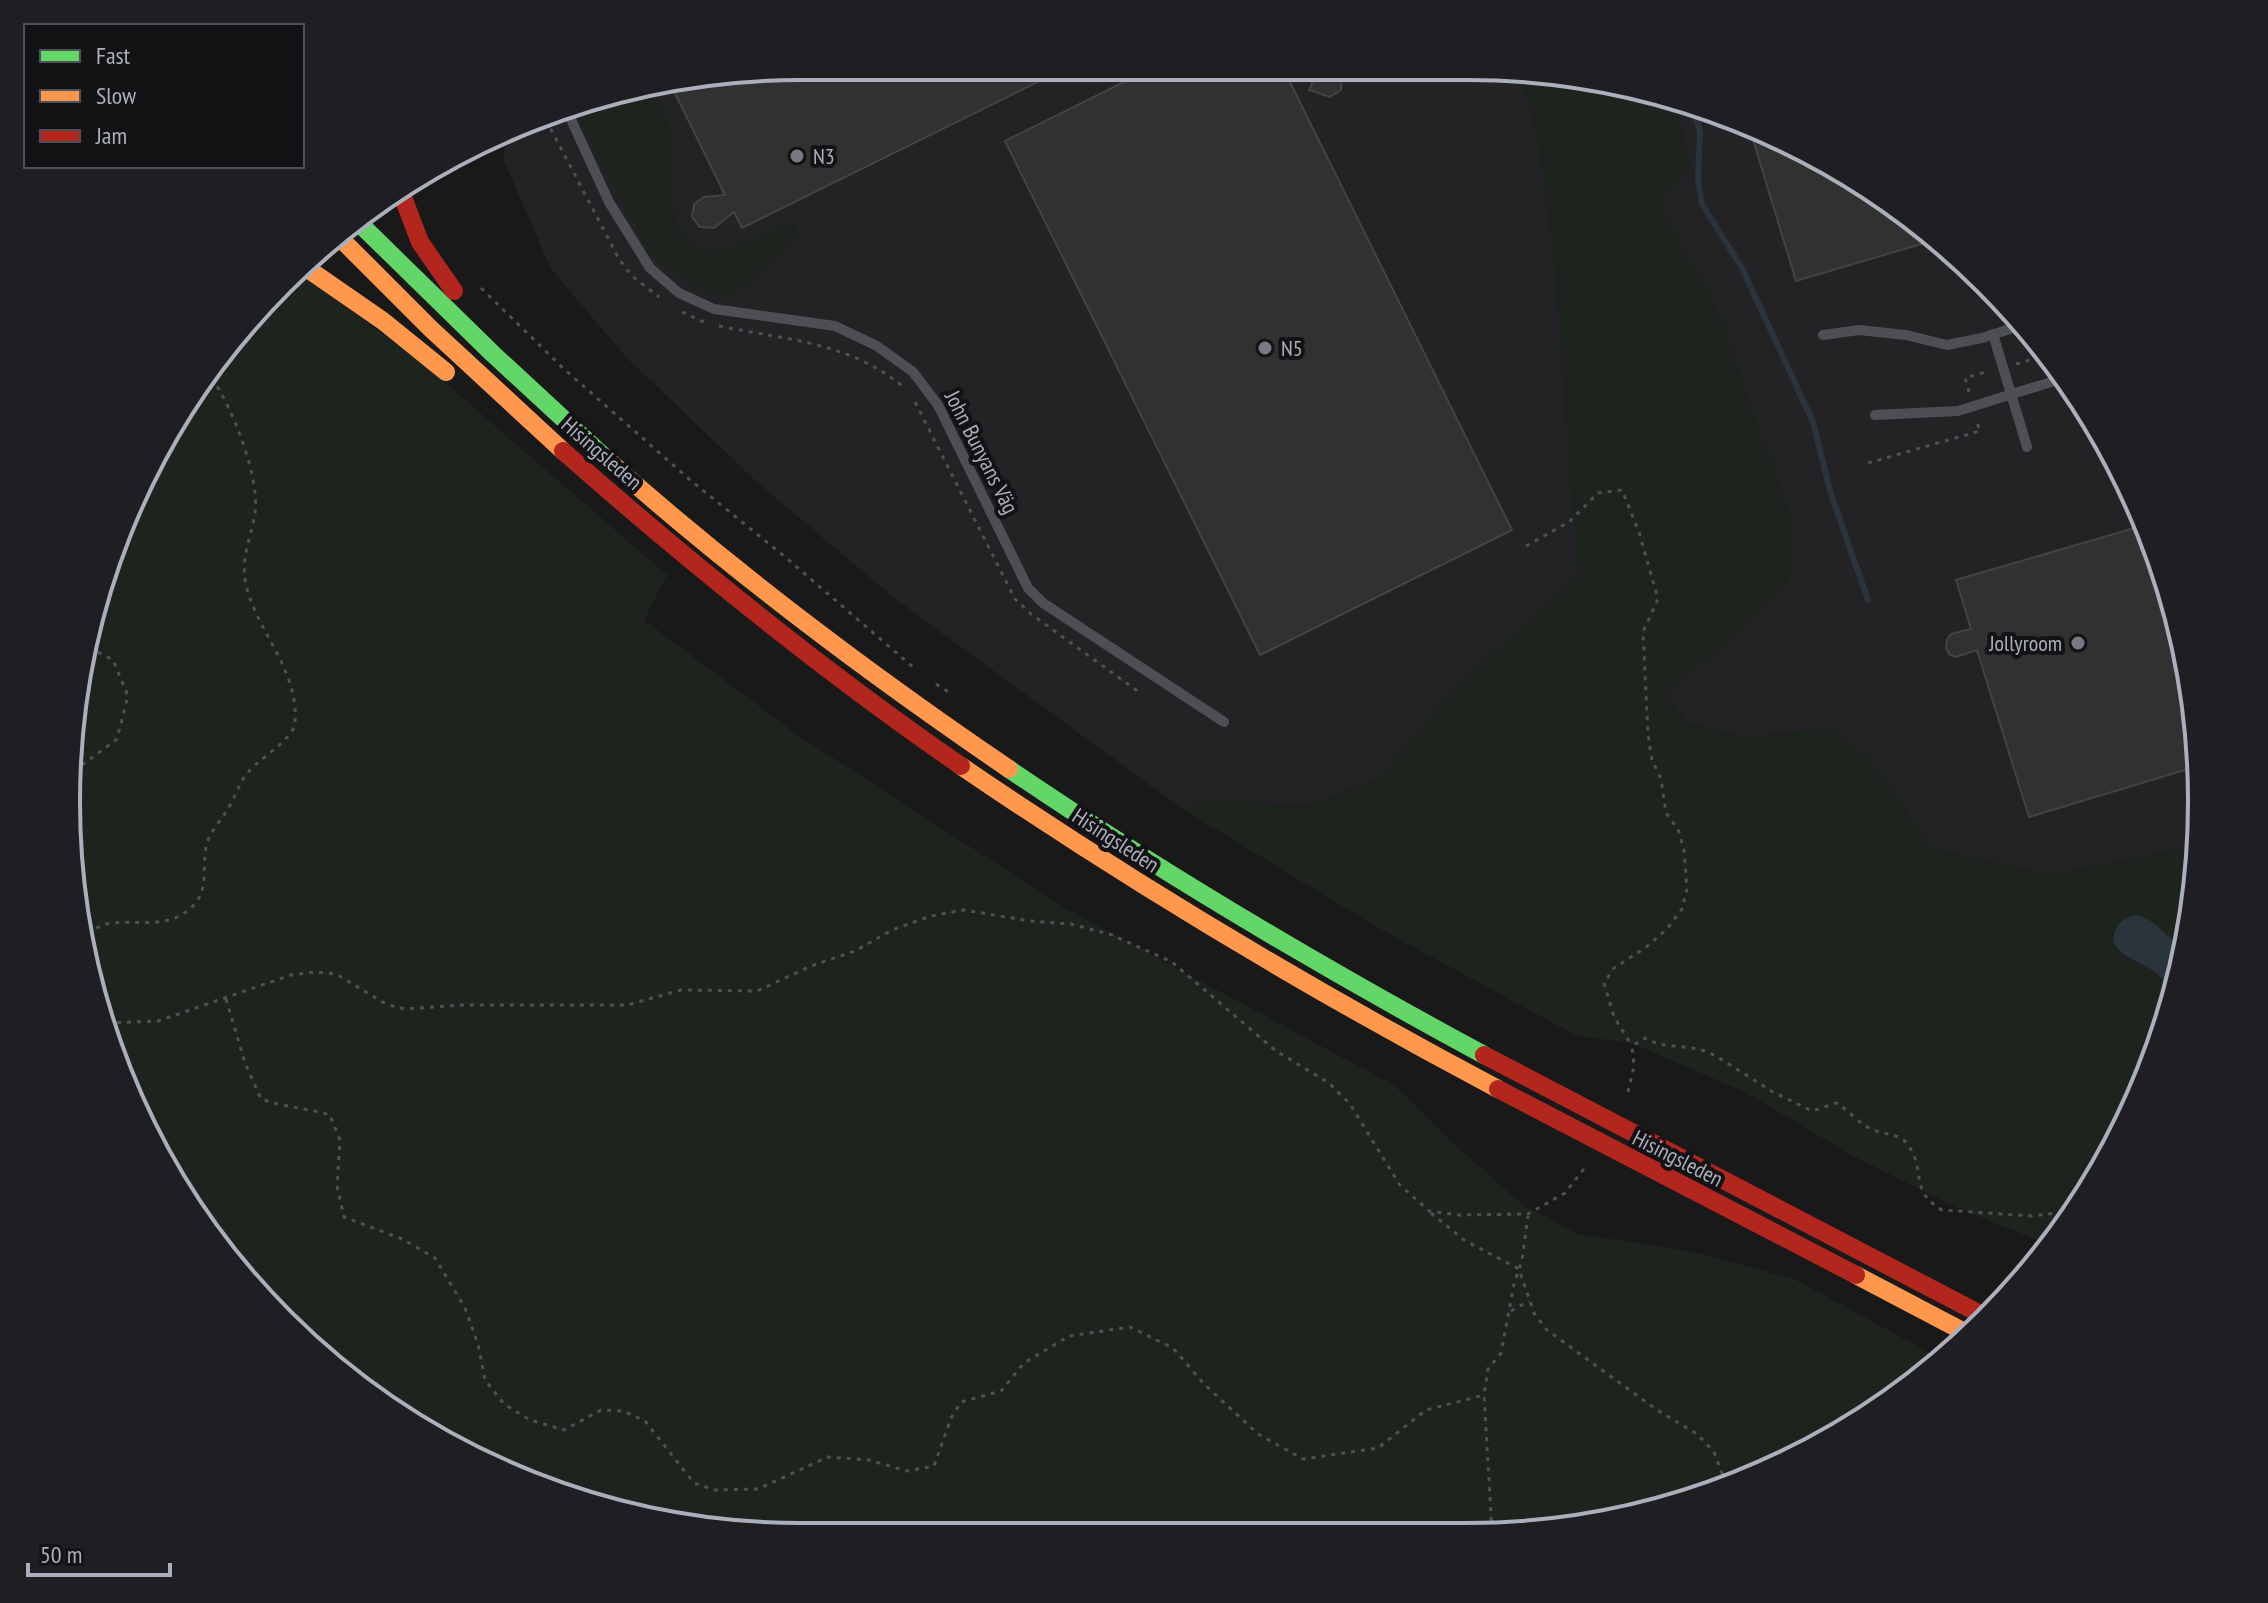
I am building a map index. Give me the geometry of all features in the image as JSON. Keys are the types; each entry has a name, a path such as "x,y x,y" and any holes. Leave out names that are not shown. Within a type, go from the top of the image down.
{"highway":[{"path":"403,201 409,225 430,262 468,307 531,369 532,392"},
{"name":"Hisingsleden","path":"364,228 532,392 700,539 780,603 951,729 1096,828 1238,916 1456,1040 1977,1312"},
{"name":"Hisingsleden","path":"345,243 457,355 715,583 901,724 1046,823 1149,890 1491,1087 1958,1329"},
{"path":"312,272 383,321 459,383"},
{"path":"495,413 623,525 647,524"}],"lane":[{"name":"John Bunyans Väg","path":"570,118 609,202 650,268 679,293 714,309 835,326 877,346 913,372 938,405 1028,588 1043,603 1224,722"},
{"path":"1823,335 1859,330 1906,335 1947,345 2011,328"},
{"path":"1993,334 2027,447"},
{"path":"1875,415 1958,411 2053,382"}],"path":[{"path":"549,126 619,259 640,282 668,304"},
{"path":"478,284 564,369 689,479 922,674"},
{"path":"679,310 705,323"},
{"path":"719,326 831,347 868,364 908,391"},
{"path":"92,932 105,924 149,924 190,910 200,899 206,844 215,828 245,776 290,734 295,724 293,698 283,665 246,586 244,558 256,510 253,475 224,395 215,382"},
{"path":"913,397 1015,599 1136,690 1151,675"},
{"path":"1526,546 1569,522 1598,493 1622,490 1639,532 1658,599 1643,632 1648,735 1652,760 1661,779 1666,813 1678,829 1684,850 1687,889 1682,909 1667,929 1614,968 1604,983 1614,1017 1632,1046 1632,1079 1628,1092"},
{"path":"82,765 117,739 128,696 113,660 96,651"},
{"path":"933,682 955,697"},
{"path":"115,1023 158,1021 291,975 315,972 336,974 386,1004 405,1009 462,1005 627,1005 681,990 723,993 757,991 811,966 855,951 892,930 931,916 964,910 1071,924 1112,935 1172,962 1276,1051 1329,1083 1350,1104 1399,1184 1464,1240 1519,1269 1534,1313 1547,1330 1657,1410 1697,1434 1714,1452 1723,1476"},
{"path":"226,999 245,1063 261,1099 330,1115 340,1140 337,1186 344,1217 402,1239 435,1258 465,1308 478,1344 485,1380 504,1404 530,1420 564,1430 601,1410 623,1411 645,1421 694,1483 715,1490 758,1489 828,1457 869,1460 907,1471 934,1466 951,1418 961,1402 1001,1391 1024,1363 1069,1336 1130,1327 1173,1348 1204,1384 1258,1434 1303,1459 1378,1448 1426,1410 1484,1395"},
{"path":"1632,1046 1645,1038 1658,1044 1699,1049 1812,1111 1837,1103 1871,1129 1900,1137 1908,1145 1918,1163 1923,1194 1929,1203 1942,1210 2032,1216 2058,1213"},
{"path":"1429,1211 1458,1215 1528,1214 1565,1193 1587,1165"},
{"path":"1491,1522 1484,1395 1488,1369 1501,1353 1529,1222 1528,1214"},
{"path":"1509,1312 1529,1301"}],"shaded area":[{"path":"1466,80 1525,83 1540,149 1556,270 1578,576 1455,689 1378,780 1304,806 1204,799 1184,810 898,601 760,485 626,357 551,269 504,161 505,144 570,118 661,94 754,82"},
{"path":"1525,83 1607,94 1676,112 1689,162 1659,206 1715,304 1794,526 1789,580 1719,650 1663,692 1686,724 1746,737 1830,729 1871,761 1930,848 2050,875 2186,849 2174,941 2143,916 2113,933 2119,948 2155,971 2164,983 2163,988 2150,1033 2114,1121 2039,1241 1956,1207 1855,1157 1745,1092 1634,1044 1575,1035 1377,927 1184,810 1204,799 1304,806 1378,780 1455,689 1578,576 1556,270 1540,149"},
{"path":"656,95 670,131 674,208 685,240 697,249 715,251 741,245 784,225 794,224 797,233 786,248 736,293 728,296 693,284 663,265 646,247 577,116"},
{"path":"1676,112 1743,135 1827,177 1906,229 1942,259 1977,291 2039,362 2114,482 2150,570 2174,661 2182,707 2188,802 2186,849 2050,875 1930,848 1871,761 1830,729 1746,737 1687,724 1663,692 1719,650 1789,580 1659,205 1689,162"},
{"path":"306,278 421,362 667,575 644,620 799,736 1063,907 1395,1086 1523,1205 1578,1234 1690,1251 1794,1279 1931,1353 1867,1401 1786,1449 1698,1485 1607,1509 1561,1517 1466,1523 754,1521 707,1517 615,1498 570,1485 482,1449 362,1374 291,1312 259,1277 229,1241 177,1162 154,1121 118,1033 94,942 86,896 80,802 82,754 86,707 105,615 118,570 154,482 229,362"},
{"path":"2136,915 2143,917 2174,941 2164,983 2155,972 2126,955 2115,944 2113,937 2124,919"}],"building":[{"name":"N3","path":"802,80 1042,80 742,228 734,212 714,228 700,227 692,217 694,204 704,197 725,195 674,92 707,86"},
{"name":"N5","path":"1128,80 1289,80 1512,530 1260,655 1005,141"},
{"path":"1314,80 1342,80 1341,90 1330,97 1309,90"},
{"path":"1753,139 1827,177 1923,243 1796,281"},
{"name":"Jollyroom","path":"2134,528 2150,570 2174,661 2182,707 2187,769 2029,817 1977,650 1956,657 1949,654 1946,648 1951,634 1971,629 1956,580"}],"waterway":[{"path":"1696,118 1700,132 1698,180 1702,204 1742,268 1813,422 1830,491 1868,600"}],"traffic: fast":[{"path":"364,228 493,354 611,463"},
{"path":"1009,769 1243,918 1484,1055"}],"traffic: slow":[{"path":"345,243 431,329 563,451"},
{"path":"312,272 383,321 446,372"},
{"path":"611,463 805,622 1009,769"},
{"path":"961,766 1225,935 1360,1014 1498,1089"},
{"path":"1856,1275 1958,1329"}],"traffic: jam":[{"path":"404,200 420,242 454,291"},
{"path":"563,451 758,614 858,692 961,766"},
{"path":"1484,1055 1977,1312"},
{"path":"1498,1089 1856,1275"}],"place":[{"name":"N3","path":"797,156"},
{"name":"N5","path":"1265,348"},
{"name":"Jollyroom","path":"2078,643"}]}
